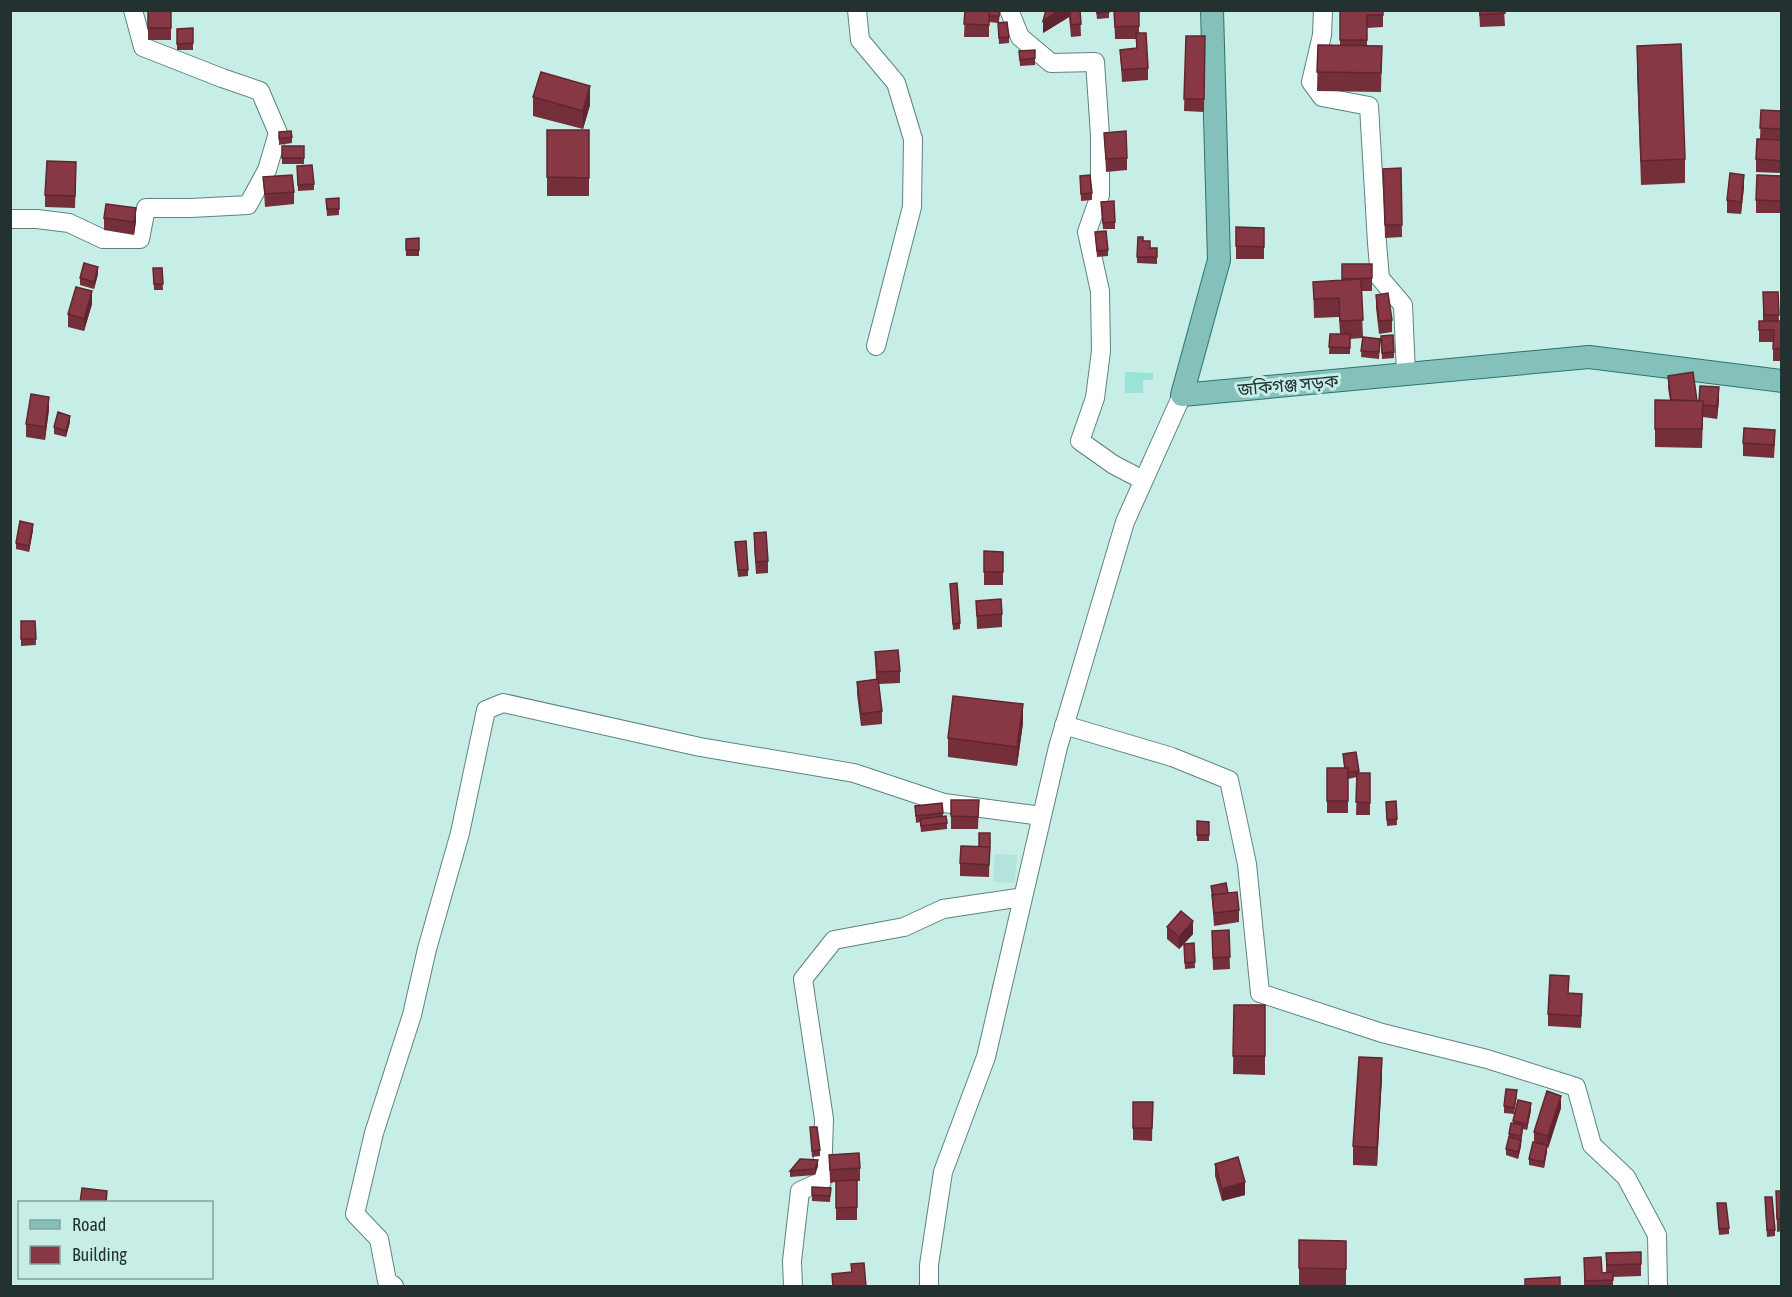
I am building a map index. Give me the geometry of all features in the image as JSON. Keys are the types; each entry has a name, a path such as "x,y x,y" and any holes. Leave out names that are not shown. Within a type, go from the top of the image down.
{"main road":[{"path":"1182,395 1219,260 1212,10"},
{"name":"জকিগঞ্জ সড়ক","path":"1182,395 1589,357 1782,381"}],"street":[{"path":"10,219 69,223 104,239 140,239 146,208 248,205 267,170 278,133 260,91 143,47 133,10"},
{"path":"857,10 860,40 896,83 913,139 912,207 876,346"},
{"path":"1009,10 1020,37 1051,63 1095,62 1100,135 1100,195 1088,232 1100,291 1101,351 1095,398 1080,441 1114,465 1143,480"},
{"path":"1323,10 1322,35 1311,82 1322,97 1369,106 1380,278 1403,305 1406,374"},
{"path":"929,1287 928,1265 943,1172 986,1057 1064,725 1125,522 1182,395"},
{"path":"394,1287 387,1281 379,1239 355,1214 374,1133 412,1015 427,949 460,833 486,710 503,703 700,747 854,773 944,802 1042,816"},
{"path":"1064,725 1172,757 1230,780 1247,864 1260,993 1371,1030 1487,1059 1576,1087 1592,1145 1626,1177 1658,1235 1658,1287"},
{"path":"793,1287 792,1261 800,1191 822,1181 824,1119 804,979 834,940 904,927 943,909 1023,897"}],"shaded area":[{"path":"1125,372 1153,373 1153,380 1143,380 1143,393 1125,393"},
{"path":"995,854 1017,855 1015,883 993,882"}],"building":[{"path":"148,10 171,10 171,28 148,28"},
{"path":"965,10 989,10 989,25 964,24"},
{"path":"989,10 1000,10 999,16 989,16"},
{"path":"1046,10 1060,10 1043,21"},
{"path":"1070,10 1080,10 1081,24 1071,25"},
{"path":"1096,10 1109,10 1109,12 1097,13"},
{"path":"1114,10 1139,10 1139,26 1115,27"},
{"path":"1340,10 1383,10 1383,15 1367,15 1367,40 1340,40"},
{"path":"1480,10 1504,10 1505,13 1480,15"},
{"path":"1007,22 1009,37 999,38 998,23"},
{"path":"193,28 193,43 177,44 177,29"},
{"path":"1136,33 1146,33 1148,68 1122,70 1120,50 1137,48"},
{"path":"1186,36 1205,36 1204,99 1184,99"},
{"path":"1681,44 1685,159 1641,161 1637,46"},
{"path":"1318,45 1382,46 1381,73 1317,72"},
{"path":"1035,50 1035,58 1020,60 1019,51"},
{"path":"541,72 590,86 583,111 533,97"},
{"path":"1761,110 1782,111 1782,129 1760,128"},
{"path":"547,130 589,130 589,178 547,177"},
{"path":"291,131 292,137 279,139 279,132"},
{"path":"1126,131 1127,158 1106,159 1104,133"},
{"path":"1757,139 1782,140 1782,161 1756,159"},
{"path":"282,146 304,146 304,158 282,158"},
{"path":"47,161 76,162 75,196 45,195"},
{"path":"312,165 314,184 298,185 297,166"},
{"path":"1401,168 1402,225 1385,225 1383,169"},
{"path":"1730,173 1744,175 1741,202 1727,200"},
{"path":"292,175 294,192 265,194 263,177"},
{"path":"1090,175 1092,193 1081,194 1080,176"},
{"path":"1757,175 1782,176 1782,201 1756,200"},
{"path":"339,198 339,209 327,209 326,199"},
{"path":"1114,201 1115,222 1103,223 1101,202"},
{"path":"106,204 136,208 134,222 104,218"},
{"path":"1236,227 1264,228 1264,247 1236,246"},
{"path":"1106,231 1108,250 1097,251 1095,232"},
{"path":"1138,237 1143,237 1143,241 1150,241 1150,248 1157,248 1157,257 1137,257"},
{"path":"419,238 419,250 406,250 406,239"},
{"path":"84,263 98,267 94,282 80,278"},
{"path":"1342,264 1372,264 1372,278 1342,279"},
{"path":"153,268 162,268 163,284 154,284"},
{"path":"1361,279 1363,320 1340,321 1339,298 1314,299 1313,282"},
{"path":"76,287 92,291 84,319 68,314"},
{"path":"1763,292 1778,292 1779,315 1764,315"},
{"path":"1388,293 1392,320 1379,321 1376,295"},
{"path":"1759,321 1782,321 1782,349 1773,349 1774,330 1759,330"},
{"path":"1330,334 1350,334 1350,348 1329,347"},
{"path":"1393,335 1394,352 1382,353 1381,336"},
{"path":"1363,337 1380,339 1379,352 1361,351"},
{"path":"1693,372 1697,401 1671,400 1668,376"},
{"path":"1700,386 1719,387 1717,406 1703,405 1703,401 1699,401"},
{"path":"31,394 49,397 45,427 26,424"},
{"path":"1655,400 1703,401 1702,429 1655,429"},
{"path":"58,412 70,416 66,431 54,427"},
{"path":"1744,428 1775,430 1774,445 1743,443"},
{"path":"20,521 33,524 29,546 16,543"},
{"path":"766,532 768,561 756,562 754,533"},
{"path":"746,541 748,570 738,570 735,542"},
{"path":"984,551 1003,552 1003,572 984,572"},
{"path":"957,583 960,623 953,624 950,584"},
{"path":"1001,599 1002,614 977,616 976,601"},
{"path":"21,621 35,621 36,639 21,639"},
{"path":"898,650 900,671 877,672 875,652"},
{"path":"878,679 882,711 861,714 857,682"},
{"path":"953,696 1023,704 1017,747 948,738"},
{"path":"1356,752 1359,771 1348,772 1348,768 1345,768 1343,754"},
{"path":"1327,768 1348,768 1348,801 1327,801"},
{"path":"1357,773 1370,773 1370,803 1356,802"},
{"path":"951,800 979,800 978,817 951,816"},
{"path":"1396,801 1397,819 1387,820 1386,802"},
{"path":"942,803 943,813 916,816 915,806"},
{"path":"946,816 947,823 921,826 920,819"},
{"path":"1197,821 1209,822 1209,835 1197,835"},
{"path":"979,833 990,833 990,847 979,847"},
{"path":"961,846 990,847 989,865 960,863"},
{"path":"1226,883 1228,893 1213,895 1211,886"},
{"path":"1237,892 1239,910 1214,913 1212,895"},
{"path":"1181,911 1193,921 1179,937 1167,927"},
{"path":"1229,930 1230,957 1213,958 1212,931"},
{"path":"1194,943 1195,962 1185,963 1184,944"},
{"path":"1550,975 1569,976 1568,993 1582,994 1581,1016 1548,1014"},
{"path":"1234,1005 1265,1005 1265,1056 1233,1056"},
{"path":"1359,1057 1382,1058 1377,1148 1353,1146"},
{"path":"1506,1089 1517,1090 1514,1108 1504,1106"},
{"path":"1547,1091 1561,1096 1548,1136 1534,1132"},
{"path":"1518,1100 1531,1103 1527,1124 1513,1121"},
{"path":"1133,1102 1153,1102 1152,1128 1133,1128"},
{"path":"1511,1123 1523,1125 1521,1136 1509,1134"},
{"path":"810,1127 817,1127 820,1150 812,1151"},
{"path":"1509,1137 1521,1140 1518,1152 1506,1149"},
{"path":"1533,1142 1547,1145 1544,1162 1529,1159"},
{"path":"859,1153 860,1168 830,1170 829,1155"},
{"path":"1238,1157 1245,1182 1222,1189 1215,1164"},
{"path":"800,1159 818,1160 815,1169 790,1171"},
{"path":"857,1180 857,1207 836,1208 836,1181"},
{"path":"812,1187 831,1188 830,1196 812,1195"},
{"path":"82,1188 107,1191 106,1201 80,1201"},
{"path":"1776,1191 1782,1191 1782,1219 1777,1219"},
{"path":"1765,1197 1772,1197 1775,1230 1767,1230"},
{"path":"1717,1203 1726,1203 1729,1228 1719,1229"},
{"path":"1299,1240 1346,1241 1346,1269 1299,1268"},
{"path":"1641,1252 1641,1264 1607,1265 1606,1253"},
{"path":"1601,1257 1602,1273 1613,1272 1613,1280 1585,1281 1584,1258"},
{"path":"864,1263 866,1287 833,1287 832,1274 852,1272 851,1264"},
{"path":"1560,1277 1560,1287 1525,1287 1525,1279"}]}
